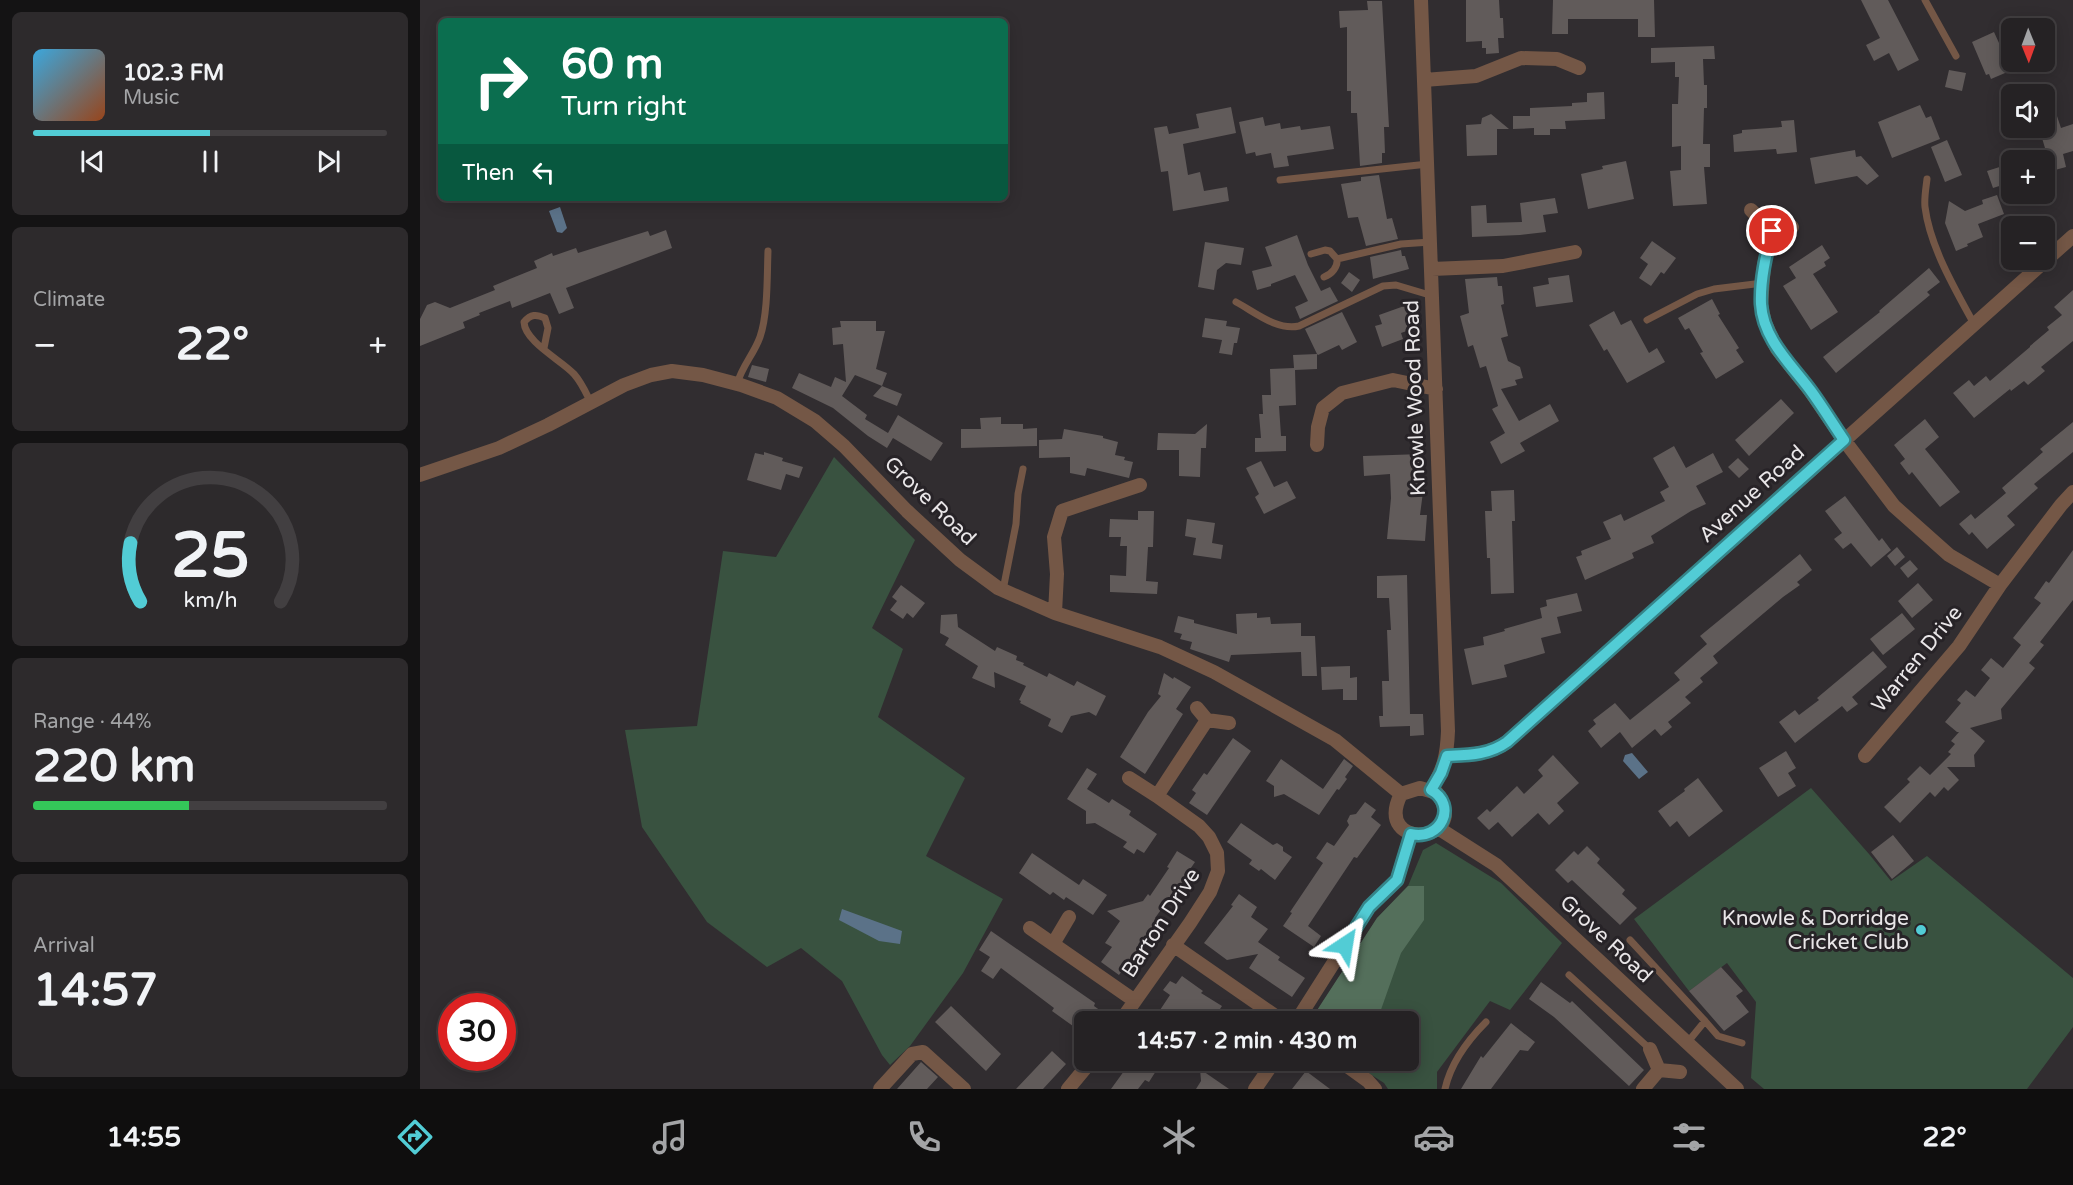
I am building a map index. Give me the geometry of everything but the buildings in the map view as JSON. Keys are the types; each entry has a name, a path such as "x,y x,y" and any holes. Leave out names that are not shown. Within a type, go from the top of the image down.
{"street":[{"name":"Knowle Wood Road","path":"1421,0 1433,296 1447,756 1441,773 1431,790"},
{"path":"1424,80 1476,76 1521,58 1557,59 1579,68"},
{"path":"1751,210 1772,231"},
{"path":"1772,231 1792,227"},
{"path":"1772,231 1764,265 1761,305 1765,323 1777,349 1894,506 1949,555 2000,585"},
{"name":"Avenue Road","path":"1447,756 1486,752 1507,742 2073,236"},
{"path":"1432,269 1503,266 1575,252"},
{"name":"Grove Road","path":"420,475 499,448 624,385 651,375 672,371 702,375 736,384 777,398 814,420 844,446 907,512 960,560 1003,590 1055,614 1160,647 1214,672 1335,740 1401,794"},
{"path":"1317,445 1318,427 1323,408 1342,393 1393,380 1436,389"},
{"path":"1055,614 1057,574 1054,537 1062,511 1140,485"},
{"name":"Warren Drive","path":"1865,756 1959,646 2000,585 2073,492"},
{"path":"1197,708 1207,720 1229,723"},
{"path":"1156,796 1207,720"},
{"name":"Barton Drive","path":"1128,1011 1210,892 1218,871 1217,853 1209,837 1199,826 1129,778"},
{"path":"1420,788 1437,793 1444,805 1444,819 1438,828 1428,835 1411,834 1404,829 1396,815 1396,804 1401,794 1420,788"},
{"name":"Grove Road","path":"1438,828 1496,865 1737,1089"},
{"path":"1303,1011 1369,907 1397,880 1411,834"},
{"path":"1053,944 1069,917"},
{"path":"1030,928 1135,1001"},
{"path":"1173,945 1268,1011"},
{"path":"1650,1049 1659,1070"},
{"path":"880,1089 912,1054 923,1052 964,1089"},
{"path":"1659,1070 1680,1072"},
{"path":"1643,1089 1659,1070"},
{"path":"1068,1089 1083,1071"},
{"path":"1255,1089 1267,1071"},
{"path":"1354,1071 1375,1089"}],"lane":[{"path":"1925,0 1956,56"},
{"path":"1280,180 1428,164"},
{"path":"1927,179 1925,206 1933,237 1953,285 1974,324"},
{"path":"1337,259 1401,244 1431,242"},
{"path":"1311,254 1324,250 1330,251 1337,259"},
{"path":"736,384 741,370 752,356 763,327 768,251"},
{"path":"1324,277 1335,269 1337,259"},
{"path":"1647,320 1697,294 1714,289 1763,283"},
{"path":"1236,302 1278,325 1289,328 1299,326 1383,286 1396,285 1433,296"},
{"path":"544,348 548,328 545,318 537,314 529,316 524,322 530,338 574,374 591,403"},
{"path":"1003,590 1016,524 1018,494 1023,469"},
{"path":"1630,940 1718,1036 1742,1043"},
{"path":"1569,975 1650,1049"},
{"path":"1687,1043 1705,1021"},
{"path":"1445,1089 1452,1067 1469,1040 1486,1022"}],"green space":[{"path":"834,457 915,540 872,628 903,649 878,717 965,778 926,856 1003,899 963,973 910,1046 890,1065 882,1055 842,981 801,948 767,967 707,922 642,827 625,730 697,726 723,551 776,557"},
{"name":"Knowle & Dorridge Cricket Club","path":"1811,788 1891,881 1927,856 2073,978 2073,1027 2027,1089 1764,1089 1751,1078 1756,1002 1727,963 1689,991 1634,919"},
{"path":"1436,843 1501,883 1562,943 1510,1010 1490,1001 1437,1072 1437,1089 1388,1089 1384,1083 1365,1071 1419,1071 1419,1011 1317,1011 1377,918 1408,886 1423,850"},
{"path":"1408,886 1424,886 1424,920 1401,953 1381,1011 1317,1011 1377,918"}],"water":[{"path":"560,207 567,228 562,233 557,232 549,211"},
{"path":"1632,753 1648,772 1639,779 1623,761 1625,755"},
{"path":"842,909 902,931 900,944 879,941 839,920"}],"place":[{"name":"Knowle & Dorridge Cricket Club","path":"1921,930"}],"route":[{"path":"1345,945 1369,907 1397,880 1411,834 1428,835 1438,828 1444,819 1444,805 1437,793 1431,790 1441,773 1447,756 1475,754 1496,749 1507,742 1844,440 1811,392 1777,349 1765,323 1761,305 1764,265 1772,231"}]}
